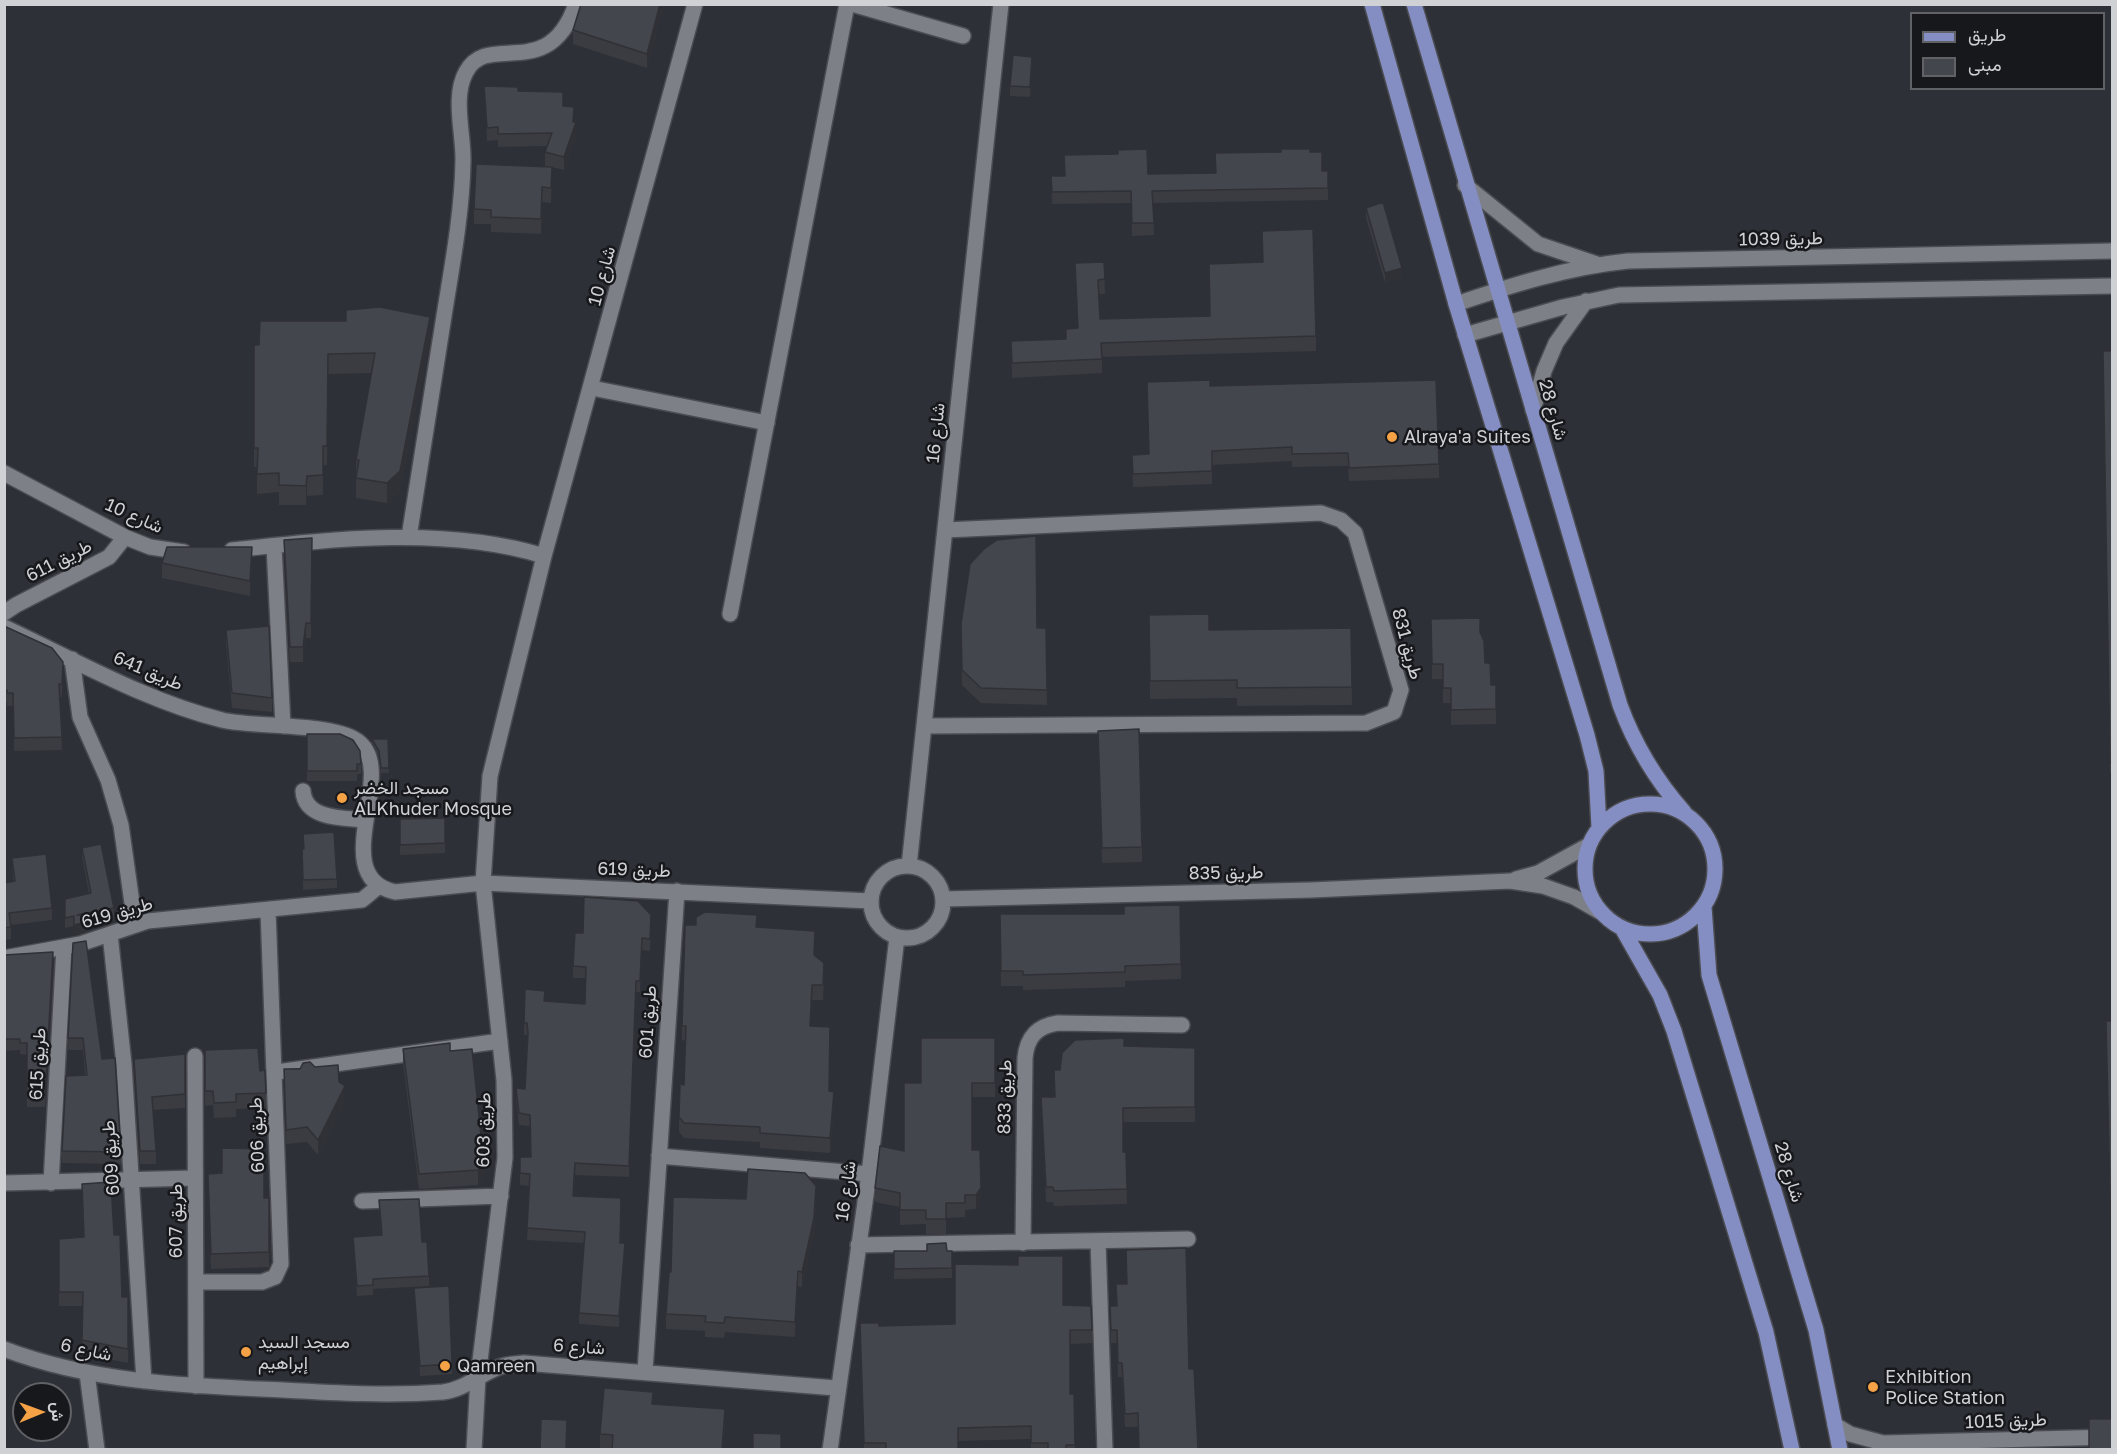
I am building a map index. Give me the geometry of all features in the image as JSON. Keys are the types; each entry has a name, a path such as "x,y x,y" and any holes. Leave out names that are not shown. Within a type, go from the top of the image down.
{"main road":[{"path":"1372,4 1456,304 1592,753 1598,790 1599,828"},
{"name":"شارع 28","path":"1414,4 1465,185 1629,729 1652,773 1684,812"},
{"path":"1648,803 1666,805 1684,812 1699,824 1710,840 1716,869 1710,898 1688,923 1667,933 1644,934 1622,928 1602,914 1589,893 1585,869 1589,845 1599,828 1613,815 1629,806 1648,803"},
{"name":"شارع 28","path":"1704,907 1709,975 1816,1330 1840,1449"},
{"path":"1622,928 1660,995 1674,1031 1766,1332 1792,1449"}],"street":[{"path":"409,537 456,241 463,163 462,81 472,63 482,57 539,50 551,44 568,27 576,4"},
{"name":"شارع 10","path":"483,883 483,848 490,776 544,556 592,388 695,4"},
{"path":"730,614 849,4 963,36"},
{"name":"شارع 16","path":"909,866 1001,4"},
{"path":"1465,185 1538,244 1597,264"},
{"name":"طريق 1039","path":"1456,304 1498,290 1597,264 1628,261 2112,251"},
{"path":"1466,335 1586,301 1619,295 2112,286"},
{"path":"1533,410 1544,370 1556,343 1586,301"},
{"path":"592,388 767,423"},
{"name":"شارع 10","path":"4,473 43,491 125,537 166,550 197,552"},
{"name":"طريق 831","path":"924,726 1366,723 1394,712 1401,690 1355,533 1341,520 1331,516 1321,513 945,530"},
{"name":"طريق 611","path":"4,613 109,557 125,537"},
{"path":"220,551 409,537 484,543 518,548 544,556"},
{"path":"274,546 283,726"},
{"name":"طريق 641","path":"4,627 167,702 197,712 224,720 301,726 345,736 360,742 368,754 371,768 365,820"},
{"path":"72,659 80,717 108,780 121,825 135,924"},
{"path":"303,791 303,797 313,810 324,815 365,820 365,866 368,874 379,886"},
{"name":"طريق 835","path":"1510,881 1538,873 1589,845"},
{"path":"909,866 919,868 936,880 943,899 938,921 930,930 920,936 897,937 889,933 875,919 871,901 879,879 898,867 909,866"},
{"name":"طريق 835","path":"943,899 1311,890 1510,881 1543,886 1574,897 1602,914"},
{"name":"طريق 619","path":"4,957 64,947 110,934 135,924 362,900 369,897 379,886 395,892 483,883 871,901"},
{"name":"طريق 603","path":"474,1449 478,1377 501,1196 506,1119 483,883"},
{"name":"طريق 601","path":"645,1371 677,891"},
{"name":"طريق 606","path":"196,1282 262,1282 275,1277 281,1264 274,1072 268,1052 268,910"},
{"name":"طريق 609","path":"110,934 130,1064 132,1182 144,1381"},
{"name":"شارع 16","path":"830,1449 869,1174 897,937"},
{"name":"طريق 615","path":"51,1183 64,947"},
{"name":"طريق 833","path":"1023,1243 1025,1058 1026,1049 1034,1033 1041,1028 1058,1023 1182,1025"},
{"path":"274,1072 500,1041"},
{"name":"طريق 607","path":"195,1056 196,1386"},
{"path":"659,1156 869,1174"},
{"path":"4,1183 132,1182 195,1178"},
{"path":"362,1201 501,1196"},
{"path":"858,1245 1188,1239"},
{"path":"1098,1241 1104,1449"},
{"name":"شارع 6","path":"4,1349 87,1372 144,1381 345,1394 446,1392 464,1386 500,1366 524,1363 837,1388"},
{"path":"87,1372 98,1449"},
{"path":"1835,1425 1866,1440 1900,1444"},
{"name":"طريق 1015","path":"1900,1444 2112,1437"},
{"path":"1884,1449 1900,1444"}],"building":[{"path":"581,4 660,4 647,54 573,30"},
{"path":"1013,55 1032,57 1030,87 1010,86"},
{"path":"484,86 518,87 518,91 563,92 563,106 574,107 573,122 576,122 564,157 545,152 552,133 498,134 498,127 487,128"},
{"path":"1147,149 1148,174 1216,173 1215,153 1310,149 1310,152 1322,152 1322,171 1328,171 1328,188 1152,191 1154,223 1132,223 1131,191 1052,192 1051,176 1065,176 1064,155 1118,154 1118,150"},
{"path":"476,164 552,167 551,188 542,187 541,219 491,217 491,210 474,209"},
{"path":"1383,202 1402,268 1385,273 1366,208"},
{"path":"1313,229 1316,336 1101,343 1102,359 1012,363 1011,341 1066,339 1066,329 1078,328 1075,263 1104,262 1105,279 1098,280 1100,319 1210,316 1209,264 1263,262 1262,231"},
{"path":"380,307 430,317 400,471 387,483 356,478 359,460 356,460 375,353 328,354 327,446 323,446 323,475 307,476 306,486 279,485 279,473 257,474 258,448 254,448 254,345 259,345 260,321 346,321 346,310"},
{"path":"2103,351 2112,351 2112,763 2110,763"},
{"path":"1210,380 1210,386 1436,380 1439,464 1349,468 1348,453 1292,454 1292,447 1212,451 1212,471 1133,474 1132,455 1149,454 1147,382"},
{"path":"1036,536 1037,628 1046,628 1047,690 981,688 962,670 961,624 970,564 984,549 997,540"},
{"path":"312,538 311,623 306,623 303,647 290,647 284,540"},
{"path":"167,547 252,547 250,581 162,563"},
{"path":"1209,614 1209,630 1351,628 1352,687 1237,688 1237,680 1150,681 1149,615"},
{"path":"1480,618 1485,663 1490,663 1491,685 1496,685 1496,709 1451,710 1451,688 1443,688 1443,664 1432,664 1431,619"},
{"path":"4,626 52,648 63,662 62,684 59,684 62,737 14,738 13,693 7,693 7,690 4,690"},
{"path":"269,626 272,698 232,693 226,630"},
{"path":"1139,729 1142,847 1102,848 1098,731"},
{"path":"307,734 340,734 353,740 360,751 361,764 357,764 357,771 307,771"},
{"path":"372,739 388,739 389,768 381,768 379,751"},
{"path":"445,818 445,843 400,845 400,819"},
{"path":"334,832 337,879 303,880 303,834"},
{"path":"101,844 114,908 77,915 81,915 83,923 74,925 74,916 65,918 65,899 91,893 82,848"},
{"path":"46,854 52,908 9,913 11,927 4,928 4,883 15,881 12,858"},
{"path":"584,897 638,901 651,915 650,939 642,938 640,981 636,981 629,1166 575,1163 573,1196 621,1198 620,1243 625,1243 619,1316 579,1313 585,1232 527,1228 530,1174 520,1173 520,1157 531,1157 530,1115 519,1113 516,1088 525,1089 528,1033 527,1023 524,1023 525,989 545,991 544,1001 585,1004 586,967 573,966 575,933 583,933"},
{"path":"1180,905 1181,964 1125,966 1125,972 1023,975 1023,971 1001,971 1000,914 1124,914 1124,906"},
{"path":"705,912 757,915 756,927 815,931 814,955 824,963 823,985 812,985 810,1026 830,1027 829,1091 834,1092 830,1138 760,1133 760,1127 684,1123 679,1117 680,1084 684,1085 686,1026 682,1026 685,925 696,925 696,917"},
{"path":"86,941 102,1059 115,1058 121,1152 62,1151 66,1076 87,1075 83,1038 68,1038 73,943"},
{"path":"53,952 45,1095 27,1095 27,1043 20,1043 20,1039 4,1039 4,955"},
{"path":"2106,1021 2112,1021 2112,1236 2111,1236"},
{"path":"921,1038 995,1038 995,1083 972,1083 972,1150 980,1150 981,1188 976,1195 965,1195 965,1203 946,1203 946,1219 926,1219 926,1210 900,1210 900,1193 875,1188 880,1146 904,1151 904,1083 921,1083"},
{"path":"1124,1038 1124,1046 1195,1048 1195,1107 1123,1108 1123,1152 1126,1152 1127,1189 1054,1191 1053,1187 1046,1187 1041,1097 1055,1097 1054,1070 1060,1070 1062,1053 1075,1040"},
{"path":"450,1043 450,1051 472,1049 484,1164 478,1170 419,1174 403,1049"},
{"path":"258,1048 260,1071 265,1070 266,1093 236,1094 236,1102 214,1103 213,1091 205,1091 205,1050"},
{"path":"185,1054 185,1094 152,1097 156,1151 140,1151 134,1059"},
{"path":"310,1062 315,1067 338,1065 339,1082 345,1086 318,1140 307,1127 286,1130 284,1069 300,1069 303,1063"},
{"path":"222,1148 264,1149 264,1198 269,1198 269,1252 211,1254 208,1174 222,1173"},
{"path":"748,1169 805,1173 816,1186 814,1218 802,1272 798,1271 795,1322 725,1317 724,1323 705,1322 706,1316 666,1314 669,1272 671,1272 673,1197 746,1199"},
{"path":"111,1182 114,1235 120,1235 122,1297 128,1297 128,1349 82,1340 83,1292 59,1292 59,1239 84,1237 82,1184"},
{"path":"419,1199 422,1242 427,1242 429,1276 373,1279 373,1285 357,1286 353,1237 382,1235 379,1200"},
{"path":"946,1243 947,1251 952,1251 952,1268 894,1269 894,1251 927,1251 927,1244"},
{"path":"1186,1248 1189,1369 1194,1369 1198,1449 1139,1449 1138,1413 1125,1414 1122,1363 1118,1363 1117,1330 1111,1330 1110,1306 1117,1306 1116,1284 1127,1284 1126,1250"},
{"path":"1018,1256 1063,1256 1063,1305 1091,1306 1092,1330 1070,1330 1070,1394 1074,1394 1075,1445 1066,1445 1066,1449 1048,1449 1048,1443 1031,1443 1031,1426 958,1428 958,1449 886,1449 886,1443 864,1443 860,1323 879,1323 879,1326 955,1324 955,1264 1018,1265"},
{"path":"449,1286 452,1364 420,1366 414,1288"},
{"path":"604,1388 653,1392 652,1404 725,1409 722,1449 612,1449 613,1435 600,1434"},
{"path":"541,1419 567,1420 566,1449 540,1449"},
{"path":"2089,1419 2112,1419 2112,1449 2089,1449"},
{"path":"753,1433 781,1434 781,1449 753,1449"}],"place":[{"name":"Alraya'a Suites","path":"1392,437"},
{"name":"مسجد الخضر ALKhuder Mosque","path":"342,798"},
{"name":"مسجد السيد إبراهيم","path":"246,1352"},
{"name":"Qamreen","path":"445,1366"},
{"name":"Exhibition Police Station","path":"1873,1387"}]}
